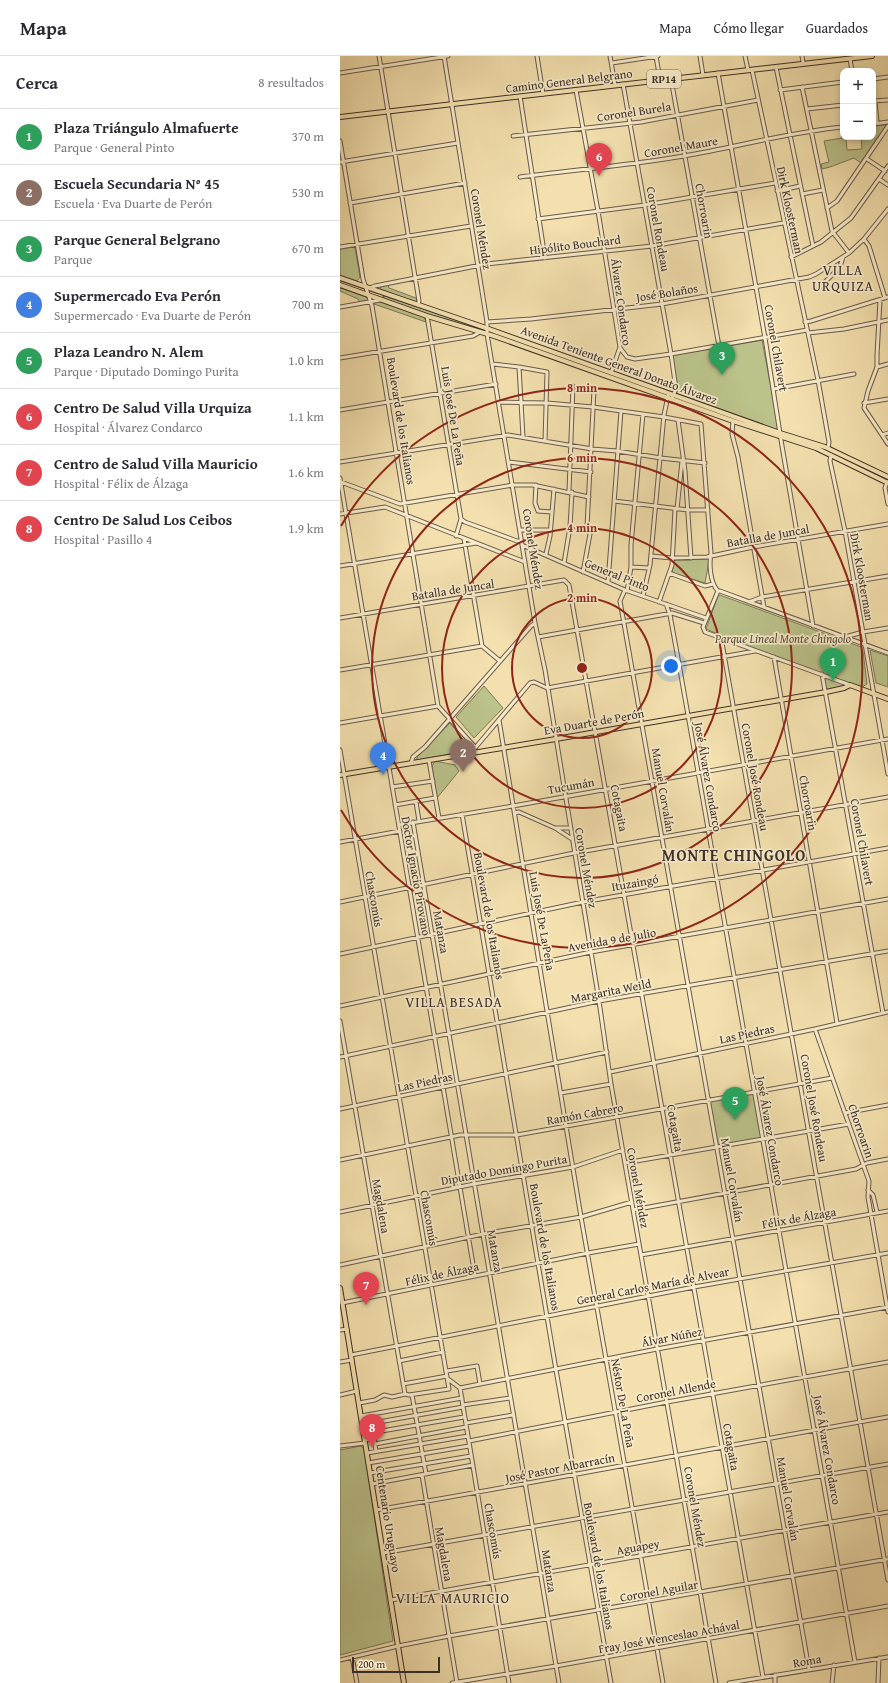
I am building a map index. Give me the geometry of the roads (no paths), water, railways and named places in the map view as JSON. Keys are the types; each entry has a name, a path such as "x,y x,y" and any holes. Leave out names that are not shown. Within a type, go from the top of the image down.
{"main road":[{"name":"Camino General Belgrano","path":"340,117 803,64 839,58 850,59 872,56"},
{"name":"Avenida Teniente General Donato Álvarez","path":"340,278 611,373 733,421 828,448 888,477"},
{"name":"Avenida Teniente General Donato Álvarez","path":"340,285 427,316 487,334 780,435 816,448 888,482"},
{"path":"850,685 888,699"},
{"name":"Eva Duarte de Perón","path":"342,775 556,740 688,715 826,692 850,685"},
{"name":"Centenario Uruguayo","path":"340,1288 404,1683"}],"street":[{"path":"379,56 415,278 418,305"},
{"path":"340,73 446,56"},
{"name":"Coronel Méndez","path":"446,56 452,105 487,322 486,328 510,462 535,623 583,902 611,1084 716,1683"},
{"path":"537,56 543,94"},
{"path":"610,56 615,85"},
{"path":"612,64 657,56 660,80"},
{"path":"700,56 703,75"},
{"name":"Dirk Kloosterman","path":"745,56 758,100 806,322 829,442 828,448"},
{"path":"802,56 803,64"},
{"path":"850,59 852,68"},
{"path":"776,67 813,246"},
{"name":"Coronel Chilavert","path":"718,73 814,626"},
{"path":"876,79 888,77"},
{"name":"Chorroarin","path":"671,79 719,346"},
{"path":"780,90 840,82"},
{"name":"Coronel Rondeau","path":"623,84 671,354 676,389 670,397"},
{"path":"802,87 833,233 849,253"},
{"name":"Álvarez Condarco","path":"576,90 591,169 620,347 611,373"},
{"path":"520,96 545,258"},
{"name":"Coronel Burela","path":"513,136 631,123 758,100"},
{"path":"876,101 888,100"},
{"path":"806,109 840,105"},
{"path":"876,123 888,122"},
{"path":"828,208 837,201 888,126"},
{"name":"Coronel Maure","path":"520,177 638,164 731,147 811,130 840,127"},
{"name":"Boulevard de los Italianos","path":"340,141 342,162 356,244 368,287 380,352 438,706"},
{"path":"342,162 458,143"},
{"path":"867,159 885,171"},
{"path":"791,257 821,242 855,214 888,166"},
{"path":"880,179 888,185"},
{"path":"350,203 465,183"},
{"path":"538,219 645,205 775,183"},
{"path":"777,191 800,186"},
{"path":"802,194 823,190"},
{"name":"José Bolaños","path":"487,322 662,304 796,280 816,274 849,253 864,239 888,209"},
{"name":"Hipólito Bouchard","path":"368,287 478,266 652,246 784,223"},
{"path":"340,247 471,226"},
{"path":"806,322 886,298 869,246 864,239"},
{"name":"José Bolaños","path":"820,287 840,268 843,257"},
{"path":"340,307 380,299"},
{"path":"880,300 876,355 877,366 864,403 865,412 888,444"},
{"name":"Luis José De La Peña","path":"427,316 462,520 456,536"},
{"path":"620,347 624,354 631,358 671,354 765,338 844,329 888,320"},
{"path":"340,358 473,336 480,332"},
{"path":"493,364 519,367 548,373 546,441"},
{"path":"877,366 888,364"},
{"path":"519,367 523,437"},
{"path":"774,389 854,374"},
{"path":"340,410 496,384"},
{"path":"564,563 570,527 570,470 573,386"},
{"path":"583,572 590,534 587,527 594,390"},
{"path":"643,596 651,556 664,417 670,397"},
{"path":"864,403 888,399"},
{"path":"499,402 547,403 593,407 664,417 700,424 703,427 710,556 713,584 718,591 888,653"},
{"path":"608,582 621,411"},
{"path":"626,590 631,567 643,414"},
{"path":"678,420 688,510 691,558"},
{"path":"733,421 732,434 738,457 764,608"},
{"path":"882,434 888,433"},
{"path":"340,462 505,435 592,449 617,450 640,455 705,463"},
{"name":"Dirk Kloosterman","path":"831,455 832,468 845,531 888,774"},
{"path":"659,602 669,573 672,558 676,509 683,461"},
{"path":"510,462 591,472"},
{"path":"340,480 396,503 405,503 513,485 536,485 589,497"},
{"name":"Doctor Ignacio Pirovano","path":"340,480 476,1276"},
{"path":"888,482 885,488 888,504"},
{"path":"536,485 535,503 538,511 552,512"},
{"path":"546,554 554,489"},
{"path":"614,501 676,509 708,510"},
{"path":"340,514 382,507 387,508 525,562"},
{"name":"General Pinto","path":"462,520 522,543 583,572 626,590 706,618"},
{"name":"Batalla de Juncal","path":"651,556 691,558 710,556 753,547 888,524"},
{"path":"521,530 550,530"},
{"path":"464,539 482,646 500,661"},
{"path":"340,566 476,543"},
{"path":"631,567 649,568"},
{"path":"669,573 705,586 713,584"},
{"path":"748,602 762,598 888,576"},
{"name":"Batalla de Juncal","path":"340,618 530,587 564,580 568,582"},
{"name":"Cotagaita","path":"568,582 578,630 634,944 763,1677"},
{"name":"Manuel Corvalán","path":"626,590 620,599 809,1669"},
{"path":"718,591 704,623 704,631 850,685"},
{"name":"José Álvarez Condarco","path":"666,604 679,664 762,1138 787,1270 854,1662"},
{"path":"538,637 669,613 675,613 704,623"},
{"path":"411,763 413,757 425,747 535,623"},
{"path":"845,638 863,632 888,628"},
{"name":"Coronel José Rondeau","path":"723,639 722,643 868,1468 886,1560 888,1580"},
{"path":"340,670 482,646"},
{"path":"470,754 530,683 534,682 547,688 725,657 755,650"},
{"name":"Chorroarin","path":"774,657 780,699 838,1023"},
{"name":"Coronel Chilavert","path":"822,674 883,1013"},
{"path":"340,723 438,706 476,747"},
{"name":"Luis José De La Peña","path":"499,720 513,806 516,813 566,1126"},
{"name":"Tucumán","path":"398,825 520,805 888,739"},
{"name":"Chascomús","path":"340,750 342,775 374,946 448,1378"},
{"path":"429,761 439,818"},
{"path":"392,787 433,781"},
{"path":"340,902 574,853 888,797"},
{"path":"395,805 435,798"},
{"path":"416,802 419,821"},
{"path":"520,805 516,813 555,828 572,839"},
{"name":"Boulevard de los Italianos","path":"462,814 482,924 531,1225 611,1683"},
{"name":"Matanza","path":"413,822 559,1683"},
{"path":"555,828 570,828"},
{"path":"340,842 400,831"},
{"name":"Ituzaingó","path":"340,954 624,894 888,848"},
{"name":"Avenida 9 de Julio","path":"340,1006 591,952 888,899"},
{"name":"Margarita Weild","path":"340,1057 599,1001 888,951"},
{"name":"Las Piedras","path":"610,1072 816,1029 888,1012"},
{"name":"Magdalena","path":"340,1021 405,1394"},
{"name":"Chorroarin","path":"816,1029 869,1183 868,1197 888,1312"},
{"name":"Las Piedras","path":"340,1109 458,1084 506,1072 607,1052"},
{"name":"Ramón Cabrero","path":"340,1160 467,1134 517,1134 832,1078"},
{"path":"561,1093 611,1084"},
{"path":"845,1113 888,1106"},
{"path":"625,1163 849,1124"},
{"name":"Néstor De La Peña","path":"566,1126 663,1683"},
{"name":"Diputado Domingo Purita","path":"340,1212 474,1184 573,1167 623,1150"},
{"path":"633,1210 856,1169 867,1163 888,1159"},
{"path":"868,1190 873,1195 877,1212"},
{"path":"340,1265 469,1236 581,1217 632,1202"},
{"name":"Félix de Álzaga","path":"641,1255 888,1211"},
{"name":"Félix de Álzaga","path":"342,1303 639,1244"},
{"name":"General Carlos María de Alvear","path":"340,1362 351,1357 441,1337 694,1287 888,1253"},
{"name":"Álvar Núñez","path":"460,1388 657,1349 888,1307"},
{"path":"340,1330 347,1329"},
{"path":"399,1361 443,1352"},
{"name":"Coronel Allende","path":"469,1441 713,1393 888,1362"},
{"path":"447,1371 476,1366 480,1384"},
{"path":"359,1403 375,1400 384,1395 392,1397 449,1389 448,1378"},
{"path":"404,1384 448,1378 460,1388"},
{"name":"Chascomús","path":"460,1388 509,1683"},
{"path":"340,1395 357,1391"},
{"name":"Magdalena","path":"412,1395 424,1464 426,1502 457,1683"},
{"path":"361,1416 462,1398"},
{"path":"362,1425 510,1398"},
{"path":"375,1444 513,1415"},
{"path":"364,1434 464,1417"},
{"name":"José Pastor Albarracín","path":"376,1510 477,1493 722,1446 888,1417"},
{"path":"367,1453 468,1436"},
{"path":"340,1446 365,1442 374,1438 376,1451"},
{"path":"368,1463 469,1446"},
{"path":"370,1473 471,1456"},
{"path":"383,1553 685,1501 888,1464"},
{"path":"372,1484 473,1465"},
{"name":"Aguapey","path":"391,1600 888,1512"},
{"name":"Coronel Aguilar","path":"340,1660 398,1646 449,1636 886,1560"},
{"name":"Fray José Wenceslao Achával","path":"452,1683 709,1639 888,1606"},
{"path":"352,1657 358,1683"},
{"path":"878,1683 879,1658"},
{"name":"Roma","path":"729,1683 834,1665 888,1658"},
{"path":"832,1683 834,1665"},
{"path":"774,1675 775,1683"}],"place":[{"name":"Centro De Salud Villa Urquiza","path":"599,176"},
{"name":"Parque General Belgrano","path":"722,375"},
{"name":"Plaza Triángulo Almafuerte","path":"833,681"},
{"name":"Escuela Secundaria N° 45","path":"463,772"},
{"name":"Supermercado Eva Perón","path":"383,775"},
{"name":"Plaza Leandro N. Alem","path":"735,1120"},
{"name":"Centro de Salud Villa Mauricio","path":"366,1305"},
{"name":"Centro De Salud Los Ceibos","path":"372,1447"}],"district":[{"name":"VILLA URQUIZA","path":"843,278"},
{"name":"MONTE CHINGOLO","path":"734,855"},
{"name":"VILLA BESADA","path":"454,1002"},
{"name":"VILLA MAURICIO","path":"453,1598"}],"park label":[{"name":"Parque Lineal Monte Chingolo","path":"783,639"}]}
